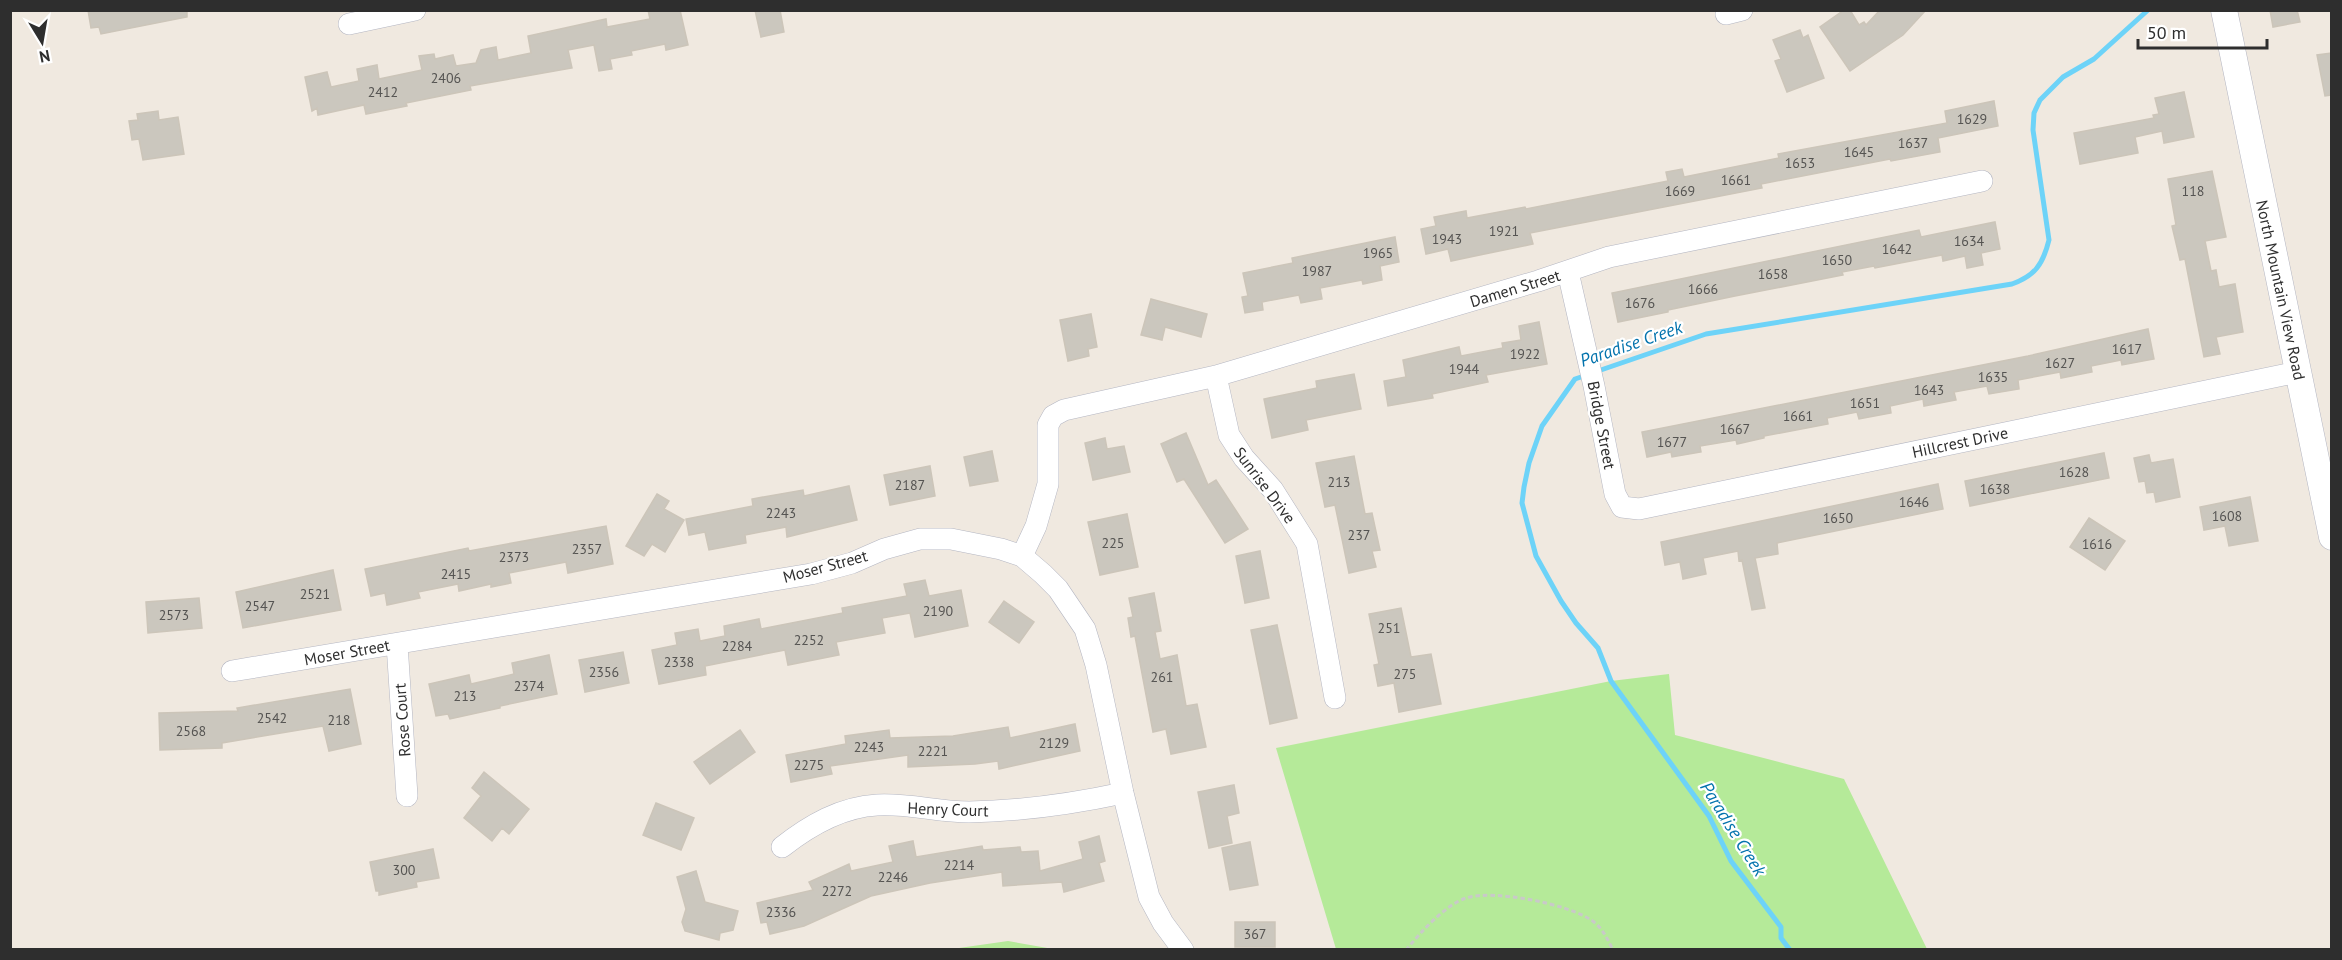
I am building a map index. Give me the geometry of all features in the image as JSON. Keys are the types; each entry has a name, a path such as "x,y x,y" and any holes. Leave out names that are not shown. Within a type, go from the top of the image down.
{"street":[{"path":"349,24 415,10"},
{"name":"North Mountain View Road","path":"2224,10 2331,531"},
{"name":"Damen Street","path":"1022,556 1043,505 1049,461 1048,425 1053,416 1077,406 1216,376 1568,272 1609,257 1982,181"},
{"name":"Bridge Street","path":"1568,272 1588,357 1615,494 1622,507"},
{"name":"Hillcrest Drive","path":"1622,507 1639,509 2298,372"},
{"name":"Sunrise Drive","path":"1216,376 1229,435 1244,458 1273,490 1307,544 1335,698"},
{"name":"Moser Street","path":"232,671 811,574 852,563 884,549 920,538 978,544 1022,556 1058,589 1085,629 1096,665 1123,793 1149,897 1163,923 1183,950"},
{"name":"Rose Court","path":"397,644 407,796"},
{"name":"Henry Court","path":"782,847 807,828 837,813 877,805 966,812 1012,810 1073,804 1123,793"}],"path":[{"path":"1406,950 1435,920 1457,902 1465,898 1489,894 1529,899 1578,913 1598,924 1613,950"}],"green space":[{"path":"1669,674 1675,735 1844,779 1927,949 1336,949 1276,748 1611,681"},
{"path":"1008,941 1053,949 952,949"}],"building":[{"path":"88,10 187,10 187,17 101,34 99,27 91,28"},
{"path":"648,10 680,10 688,45 666,50 665,44 631,51 632,55 610,59 612,69 599,71 594,45 568,50 572,68 470,86 471,90 406,103 407,106 366,114 364,105 318,115 317,108 312,111 305,77 327,72 331,87 359,81 357,69 377,65 379,79 422,70 419,56 434,54 435,59 453,55 456,66 476,63 481,50 496,47 498,60 531,53 528,36 606,19 607,27 650,19"},
{"path":"755,10 780,10 784,32 761,37"},
{"path":"1844,10 1850,10 1859,25 1864,22 1866,25 1880,10 1926,10 1903,35 1850,71 1820,27"},
{"path":"2270,10 2297,10 2300,22 2273,27"},
{"path":"1800,30 1803,38 1808,35 1824,78 1787,92 1775,61 1781,59 1773,40"},
{"path":"2331,53 2331,95 2325,96 2317,55"},
{"path":"2184,92 2194,137 2164,143 2162,131 2135,137 2138,153 2080,164 2074,133 2154,118 2153,115 2159,114 2155,98"},
{"path":"1994,101 1998,126 1938,138 1940,152 1891,161 1890,159 1761,184 1762,188 1530,233 1533,244 1451,261 1448,249 1426,254 1421,229 1436,226 1434,217 1466,211 1467,218 1525,207 1526,209 1668,181 1666,172 1682,169 1684,177 1779,158 1778,154 1947,123 1945,111"},
{"path":"158,111 159,120 178,117 184,154 143,160 139,139 132,140 129,121 138,120 137,114"},
{"path":"2212,171 2226,237 2205,241 2211,271 2216,270 2219,287 2235,284 2243,332 2216,337 2220,354 2204,357 2185,259 2180,260 2172,226 2176,225 2168,179"},
{"path":"1995,222 2000,249 1981,253 1983,265 1967,268 1965,256 1943,261 1942,255 1842,272 1843,275 1618,322 1612,293 1919,230 1921,237"},
{"path":"1395,237 1399,262 1380,266 1382,280 1363,284 1362,280 1320,288 1322,299 1301,303 1299,295 1262,302 1263,310 1245,313 1242,297 1248,296 1243,273 1293,263 1292,258"},
{"path":"1151,299 1207,314 1201,337 1165,327 1162,340 1141,335"},
{"path":"1091,314 1097,347 1088,349 1089,356 1068,361 1060,320"},
{"path":"1539,322 1547,364 1486,375 1488,382 1432,394 1433,398 1388,406 1384,381 1406,377 1403,360 1459,347 1461,356 1503,348 1502,343 1521,340 1519,326"},
{"path":"2148,329 2154,359 2122,365 2121,360 2091,366 2092,372 2061,378 2060,372 2018,380 2019,389 1989,394 1987,386 1954,392 1956,400 1924,406 1923,399 1890,406 1891,413 1859,419 1857,412 1827,418 1828,424 1764,436 1764,438 1737,444 1736,440 1700,446 1701,452 1672,457 1671,452 1647,457 1642,432 2028,356"},
{"path":"1354,374 1361,409 1306,420 1308,430 1272,438 1264,399 1317,388 1316,381"},
{"path":"1186,433 1208,485 1216,480 1248,529 1225,543 1184,479 1177,482 1161,444"},
{"path":"1105,438 1107,449 1124,446 1130,472 1093,480 1085,443"},
{"path":"992,451 998,481 970,486 964,457"},
{"path":"2104,453 2109,478 1970,506 1965,481"},
{"path":"2149,455 2151,463 2173,459 2180,497 2156,502 2154,492 2147,493 2145,481 2139,482 2134,458"},
{"path":"1354,456 1365,514 1372,513 1380,550 1372,551 1376,567 1349,573 1335,505 1325,507 1316,463"},
{"path":"930,466 935,496 890,505 884,475"},
{"path":"1938,484 1943,509 1777,543 1778,554 1755,558 1765,608 1752,610 1742,560 1739,561 1738,551 1703,558 1706,574 1683,579 1680,562 1665,565 1661,542"},
{"path":"849,486 857,520 787,537 786,527 745,535 746,543 709,550 705,532 689,535 686,519 753,506 752,499 803,490 804,496"},
{"path":"657,494 669,501 664,509 684,520 665,552 652,544 644,556 626,546"},
{"path":"2250,497 2258,541 2229,546 2225,526 2204,530 2200,507"},
{"path":"1127,514 1138,567 1100,575 1088,522"},
{"path":"2089,518 2125,541 2105,570 2070,547"},
{"path":"606,526 613,564 568,573 566,562 509,573 511,583 491,587 491,584 459,591 458,584 418,592 420,598 387,605 385,593 371,596 365,569 468,548 469,551"},
{"path":"1260,551 1269,598 1245,603 1236,556"},
{"path":"333,570 341,610 243,628 236,592"},
{"path":"925,580 929,596 961,590 968,626 915,637 910,613 882,618 885,633 836,642 839,655 788,665 785,650 705,666 706,675 659,684 652,650 677,645 675,633 698,629 700,641 725,636 724,626 759,619 761,629 843,613 842,608 907,596 904,584"},
{"path":"1154,593 1161,631 1155,632 1160,659 1177,655 1186,706 1197,704 1206,747 1171,754 1166,729 1153,732 1135,636 1131,637 1128,618 1133,617 1129,598"},
{"path":"199,598 202,628 148,633 146,602"},
{"path":"1004,601 1034,622 1019,643 989,622"},
{"path":"1401,608 1411,657 1431,654 1441,704 1399,712 1394,683 1378,686 1374,665 1379,664 1369,614"},
{"path":"1277,625 1297,718 1270,724 1251,630"},
{"path":"623,652 629,683 585,692 579,660"},
{"path":"549,655 557,694 450,719 448,714 436,716 429,684 469,675 471,684 514,674 512,663"},
{"path":"350,689 361,744 329,751 323,726 222,743 222,748 160,750 159,713 238,711 237,708"},
{"path":"1075,724 1080,751 999,769 998,761 908,767 908,755 830,766 832,774 791,782 786,755 846,744 845,736 889,730 890,738 953,736 1008,727 1010,738"},
{"path":"740,730 755,752 710,784 694,762"},
{"path":"484,772 529,809 509,834 502,828 492,841 464,818 481,796 472,788"},
{"path":"1234,785 1239,813 1227,816 1232,843 1209,848 1198,792"},
{"path":"656,803 694,818 681,850 643,835"},
{"path":"1099,836 1105,861 1099,863 1104,881 1064,892 1062,882 1003,886 1002,872 930,883 871,896 804,926 770,934 767,922 761,923 757,903 813,890 809,882 849,864 851,871 893,862 889,846 913,841 916,857 982,846 983,850 1020,847 1021,852 1038,851 1040,871 1083,859 1079,842"},
{"path":"1250,842 1258,885 1230,890 1222,848"},
{"path":"433,849 439,878 416,882 417,887 379,895 379,891 376,891 370,862"},
{"path":"696,871 705,902 738,911 733,930 720,933 719,940 685,931 682,922 686,909 677,877"},
{"path":"1235,922 1275,922 1275,947 1235,947"}],"waterway":[{"name":"Paradise Creek","path":"1595,372 1706,334 2012,284 2027,277 2041,262 2049,240 2033,130 2034,113 2040,100 2063,77 2094,59 2148,10"},
{"name":"Paradise Creek","path":"1587,375 1575,379 1542,426 1529,463 1522,503 1536,556 1561,601 1576,623 1598,648 1611,681 1709,816 1731,861 1781,927 1781,938 1790,950"}]}
